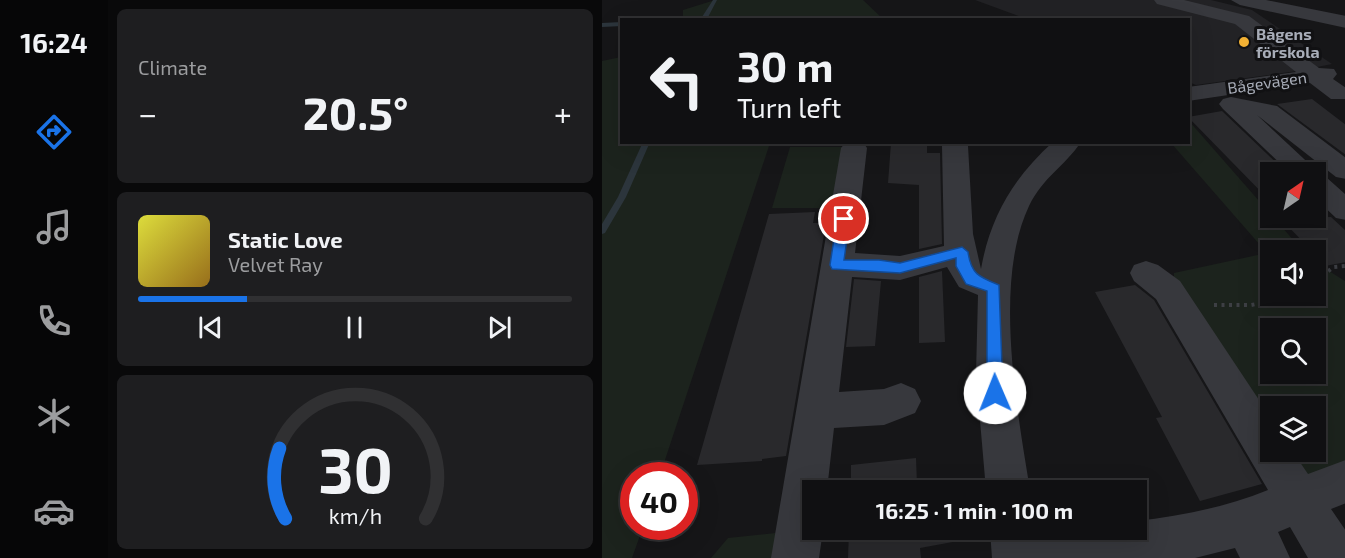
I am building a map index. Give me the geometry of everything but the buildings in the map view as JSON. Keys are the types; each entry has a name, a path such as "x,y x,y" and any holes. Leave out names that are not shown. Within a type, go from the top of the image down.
{"street":[{"path":"1163,0 1242,20 1339,94"},
{"path":"1240,0 1346,22"},
{"name":"Bågevägen","path":"1190,94 1346,71"},
{"path":"1214,89 1293,162"},
{"path":"1235,108 1253,107 1269,111 1346,171"},
{"path":"955,146 963,266 971,280 994,288"},
{"path":"1007,480 995,393 994,288 997,254 1013,209 1041,168 1063,147"},
{"path":"795,558 854,148"},
{"path":"1326,192 1346,211"},
{"path":"836,265 879,265 900,268 962,252"},
{"path":"1146,273 1168,290 1297,501 1335,558"},
{"path":"815,411 884,407 901,401"},
{"path":"1014,540 1016,558 1163,542 1256,540 1297,501 1346,481"}],"path":[{"path":"1326,273 1334,267 1346,266"},
{"path":"1251,305 1260,303"}],"shaded area":[{"path":"715,0 863,0 882,18 683,18 683,10"},
{"name":"Bågens förskola","path":"975,0 1211,0 1252,10 1332,64 1196,85 1190,82 1190,18 1024,18"},
{"path":"620,57 620,144 785,144 769,146 664,462 620,462 620,540 638,540 632,558 602,558 602,61"},
{"path":"1190,122 1260,202 1260,228 1283,228 1293,240 1260,240 1260,245 1172,144 1190,144"},
{"path":"790,147 848,147 842,208 772,208"},
{"path":"1260,255 1260,306 1326,306 1326,269 1345,281 1345,473 1306,478 1287,463 1326,462 1326,396 1260,396 1260,419 1174,282 1174,273"},
{"path":"785,532 782,558 711,558 728,538"}],"waterway":[{"path":"704,18 715,0"},
{"path":"602,25 620,24"},
{"path":"602,231 622,197 646,144"}],"place":[{"name":"Bågens förskola","path":"1244,42"}],"route":[{"path":"844,219 836,265 879,265 900,268 962,252 963,266 971,280 994,288 995,393"}]}
